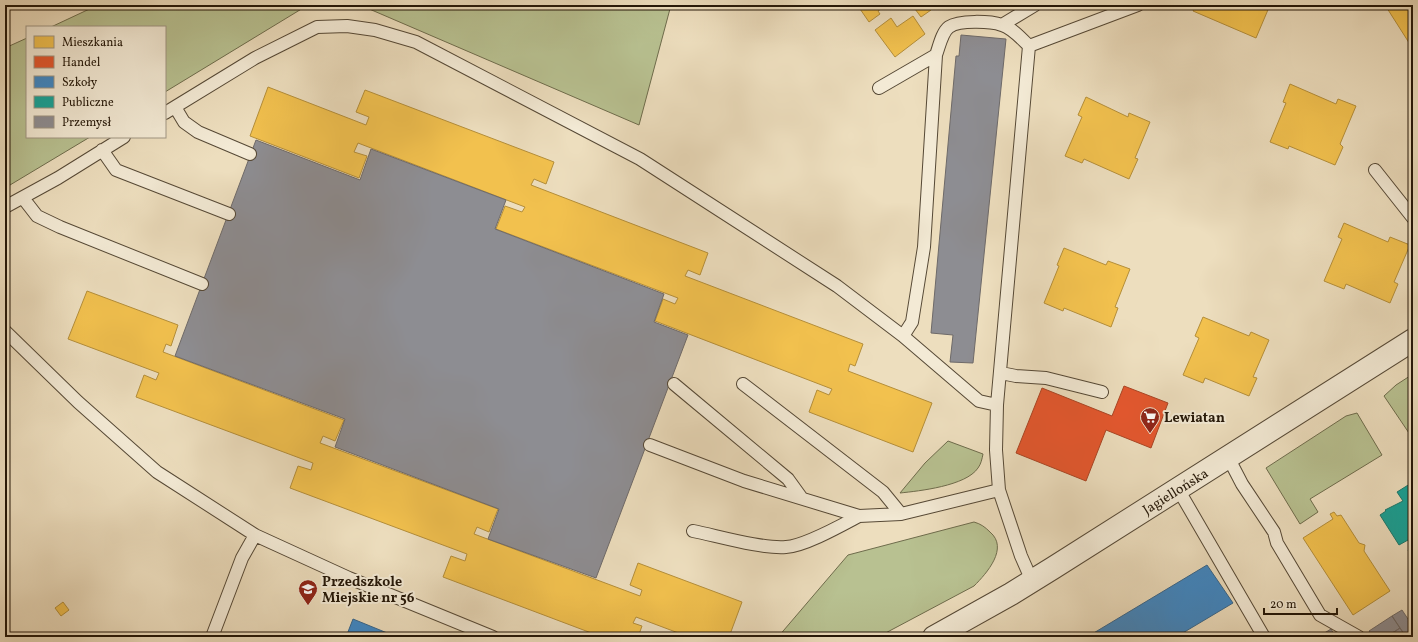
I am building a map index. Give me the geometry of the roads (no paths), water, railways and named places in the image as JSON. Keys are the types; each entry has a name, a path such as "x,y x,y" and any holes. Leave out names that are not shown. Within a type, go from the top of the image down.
{"street":[{"name":"Jagiellońska","path":"934,637 1032,581 1413,340"}],"lane":[{"path":"1002,25 1035,5"},
{"path":"1029,46 1138,5"},
{"path":"903,336 912,322 924,247 936,55 948,27 958,24 980,22 1002,25 1019,36 1029,46 997,405 996,450 999,490 1021,556 1032,581"},
{"path":"250,154 198,132 170,110 255,58 318,27 347,26 375,30 416,42 640,159 837,286 903,336 979,401 997,405"},
{"path":"879,88 936,55"},
{"path":"5,207 23,198 122,138"},
{"path":"102,150 116,170 228,214"},
{"path":"1375,170 1413,218"},
{"path":"23,198 37,216 60,227 202,284"},
{"path":"5,331 78,402 157,472 254,535 349,578 493,637"},
{"path":"1001,373 1016,376 1046,378 1102,392"},
{"path":"674,384 788,479 801,497"},
{"path":"743,384 883,492 901,514"},
{"path":"650,445 744,481 801,497 859,516 901,514 999,490"},
{"path":"1228,457 1242,484 1274,532 1276,543 1320,615 1359,637"},
{"path":"1178,489 1264,637"},
{"path":"693,531 769,546 787,547 823,535 859,516"},
{"path":"212,637 242,558 254,535"}],"place":[{"name":"Lewiatan","path":"1150,434"},
{"name":"Przedszkole Miejskie nr 56","path":"308,606"}]}
